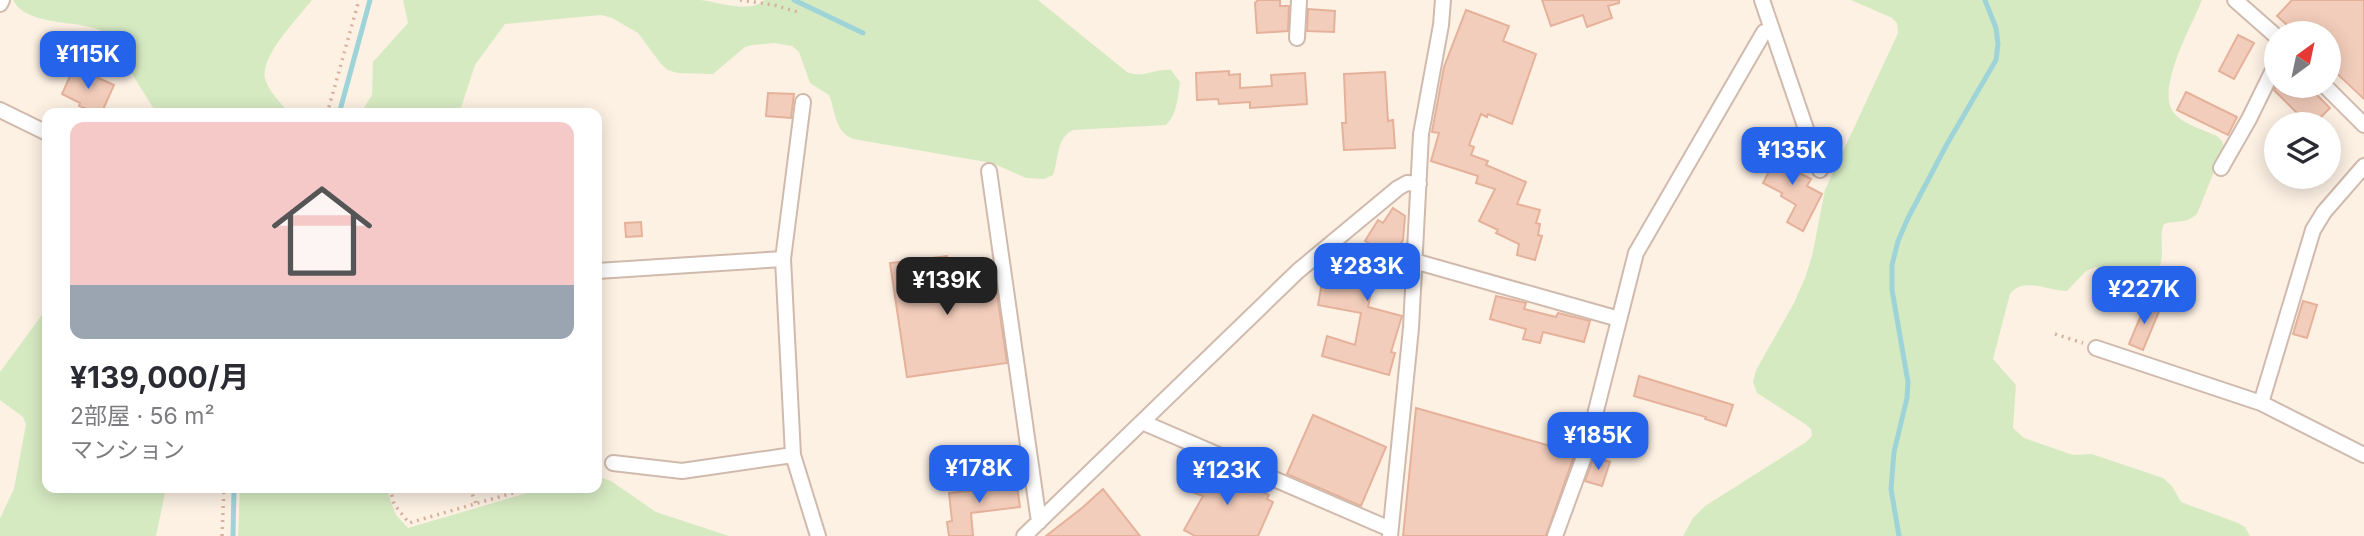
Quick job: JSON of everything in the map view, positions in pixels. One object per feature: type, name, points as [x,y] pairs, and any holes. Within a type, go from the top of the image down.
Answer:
[{"type":"street","points":[[1297,38],[1299,0]]},
{"type":"street","points":[[1142,422],[1390,533],[1411,328],[1424,113],[1444,0]]},
{"type":"street","points":[[1762,0],[1820,170]]},
{"type":"street","points":[[2235,0],[2264,26]]},
{"type":"street","points":[[1555,536],[1585,454],[1636,253],[1765,32],[1772,30]]},
{"type":"street","points":[[2221,168],[2264,88]]},
{"type":"street","points":[[2337,98],[2364,125]]},
{"type":"street","points":[[803,103],[783,258],[793,455],[818,536]]},
{"type":"street","points":[[0,110],[42,131]]},
{"type":"street","points":[[2261,403],[2313,230],[2324,212],[2364,166]]},
{"type":"street","points":[[989,171],[1039,522]]},
{"type":"street","points":[[1024,536],[1326,247],[1398,188],[1407,183],[1419,184]]},
{"type":"street","points":[[602,271],[783,258]]},
{"type":"street","points":[[1414,261],[1619,319]]},
{"type":"street","points":[[2096,348],[2261,403],[2364,455]]},
{"type":"street","points":[[613,463],[682,471],[793,455]]},
{"type":"path","points":[[329,108],[359,0]]},
{"type":"path","points":[[740,0],[798,12]]},
{"type":"path","points":[[2055,334],[2096,348]]},
{"type":"path","points":[[222,536],[223,493]]},
{"type":"path","points":[[391,493],[394,504],[409,523],[513,493]]},
{"type":"path","points":[[472,493],[476,504]]},
{"type":"green space","points":[[13,0],[312,0],[274,48],[265,69],[269,88],[285,108],[153,108],[107,34],[86,26],[44,19],[20,9]]},
{"type":"green space","points":[[403,0],[701,0],[743,7],[764,0],[1038,0],[1127,72],[1138,74],[1171,70],[1180,82],[1175,111],[1166,125],[1073,130],[1061,144],[1053,175],[1044,179],[1026,178],[992,163],[847,136],[839,126],[829,95],[810,83],[799,52],[792,46],[774,43],[753,45],[745,47],[713,74],[677,73],[661,64],[638,33],[612,18],[601,15],[505,24],[475,65],[461,108],[364,108],[372,95],[373,62],[408,23]]},
{"type":"green space","points":[[1851,0],[2202,0],[2177,57],[2169,89],[2169,103],[2174,113],[2188,124],[2217,136],[2224,147],[2197,214],[2185,221],[2164,224],[2159,268],[2145,281],[2095,267],[2086,271],[2067,291],[2029,285],[2015,289],[2010,294],[1993,359],[2016,385],[2013,428],[2024,438],[2073,455],[2092,454],[2163,478],[2172,486],[2181,502],[2238,523],[2245,527],[2250,536],[1683,536],[1693,518],[1705,506],[1812,436],[1811,429],[1805,424],[1757,393],[1753,382],[1756,370],[1805,278],[1825,190],[1898,33],[1897,23],[1892,18]]},
{"type":"green space","points":[[42,315],[42,493],[165,493],[156,536],[0,536],[0,518],[14,489],[26,424],[23,417],[0,400],[0,372]]},
{"type":"green space","points":[[602,478],[611,481],[656,512],[729,536],[238,536],[240,493],[388,493],[396,515],[408,528],[527,493],[602,493]]},
{"type":"building","points":[[1258,0],[1280,0],[1280,6],[1289,6],[1288,31],[1257,33],[1255,3]]},
{"type":"building","points":[[1542,0],[1619,0],[1619,3],[1608,6],[1612,18],[1587,27],[1583,15],[1551,26]]},
{"type":"building","points":[[2292,0],[2364,0],[2364,99],[2342,78],[2342,21],[2283,21],[2277,16]]},
{"type":"building","points":[[1308,9],[1335,11],[1334,32],[1307,31]]},
{"type":"building","points":[[1466,10],[1509,26],[1503,41],[1536,54],[1512,124],[1488,114],[1487,117],[1481,114],[1469,145],[1474,147],[1471,155],[1488,161],[1486,165],[1526,182],[1517,204],[1540,210],[1536,223],[1540,224],[1538,235],[1542,236],[1535,260],[1517,255],[1519,244],[1479,221],[1495,189],[1476,183],[1478,176],[1431,161],[1439,133],[1432,132],[1444,67]]},
{"type":"building","points":[[2238,35],[2254,43],[2234,79],[2219,71]]},
{"type":"building","points":[[74,67],[114,85],[104,108],[84,108],[62,94]]},
{"type":"building","points":[[1229,71],[1229,75],[1240,74],[1240,88],[1272,86],[1271,75],[1305,73],[1307,104],[1250,108],[1250,102],[1219,104],[1218,99],[1197,100],[1196,73]]},
{"type":"building","points":[[1385,72],[1388,121],[1393,120],[1395,148],[1344,150],[1344,74]]},
{"type":"building","points":[[2186,92],[2237,117],[2228,135],[2177,110]]},
{"type":"building","points":[[768,93],[794,94],[791,118],[766,116]]},
{"type":"building","points":[[2282,98],[2320,98],[2330,108],[2326,112],[2296,112]]},
{"type":"building","points":[[1775,145],[1798,157],[1792,169],[1811,179],[1807,186],[1822,194],[1803,231],[1787,222],[1796,205],[1781,196],[1782,193],[1763,183],[1773,164],[1767,161]]},
{"type":"building","points":[[1393,208],[1405,216],[1403,240],[1397,250],[1394,248],[1374,278],[1368,307],[1402,316],[1391,352],[1395,353],[1389,375],[1322,356],[1327,336],[1355,345],[1361,313],[1318,305],[1323,277],[1346,282],[1370,244],[1365,241],[1378,220],[1383,223]]},
{"type":"building","points":[[641,222],[642,236],[626,237],[625,223]]},
{"type":"building","points":[[947,256],[950,272],[993,266],[1007,363],[907,377],[890,263]]},
{"type":"building","points":[[1496,296],[1526,303],[1524,309],[1556,317],[1558,313],[1590,321],[1584,342],[1543,332],[1540,343],[1523,339],[1526,329],[1490,319]]},
{"type":"building","points":[[2303,301],[2317,305],[2307,338],[2293,334]]},
{"type":"building","points":[[2146,303],[2160,309],[2143,350],[2129,344]]},
{"type":"building","points":[[1639,376],[1733,405],[1726,426],[1705,419],[1706,417],[1634,396]]},
{"type":"building","points":[[1416,408],[1575,453],[1546,536],[1403,536]]},
{"type":"building","points":[[1313,415],[1386,447],[1361,506],[1287,474]]},
{"type":"building","points":[[1594,457],[1610,462],[1602,486],[1585,481]]},
{"type":"building","points":[[1204,465],[1269,495],[1267,499],[1273,502],[1258,536],[1195,536],[1184,530],[1203,496],[1192,492]]},
{"type":"building","points":[[992,477],[994,489],[1017,486],[1020,507],[971,513],[973,536],[949,536],[947,522],[952,521],[949,493],[980,490],[979,479]]},
{"type":"building","points":[[1103,489],[1140,536],[1046,536],[1082,508]]},
{"type":"waterway","points":[[341,108],[370,0]]},
{"type":"waterway","points":[[794,0],[863,33]]},
{"type":"waterway","points":[[1899,536],[1891,489],[1894,452],[1907,398],[1908,382],[1892,290],[1892,265],[1908,218],[1996,60],[1996,28],[1985,0]]},
{"type":"waterway","points":[[233,536],[234,493]]}]
